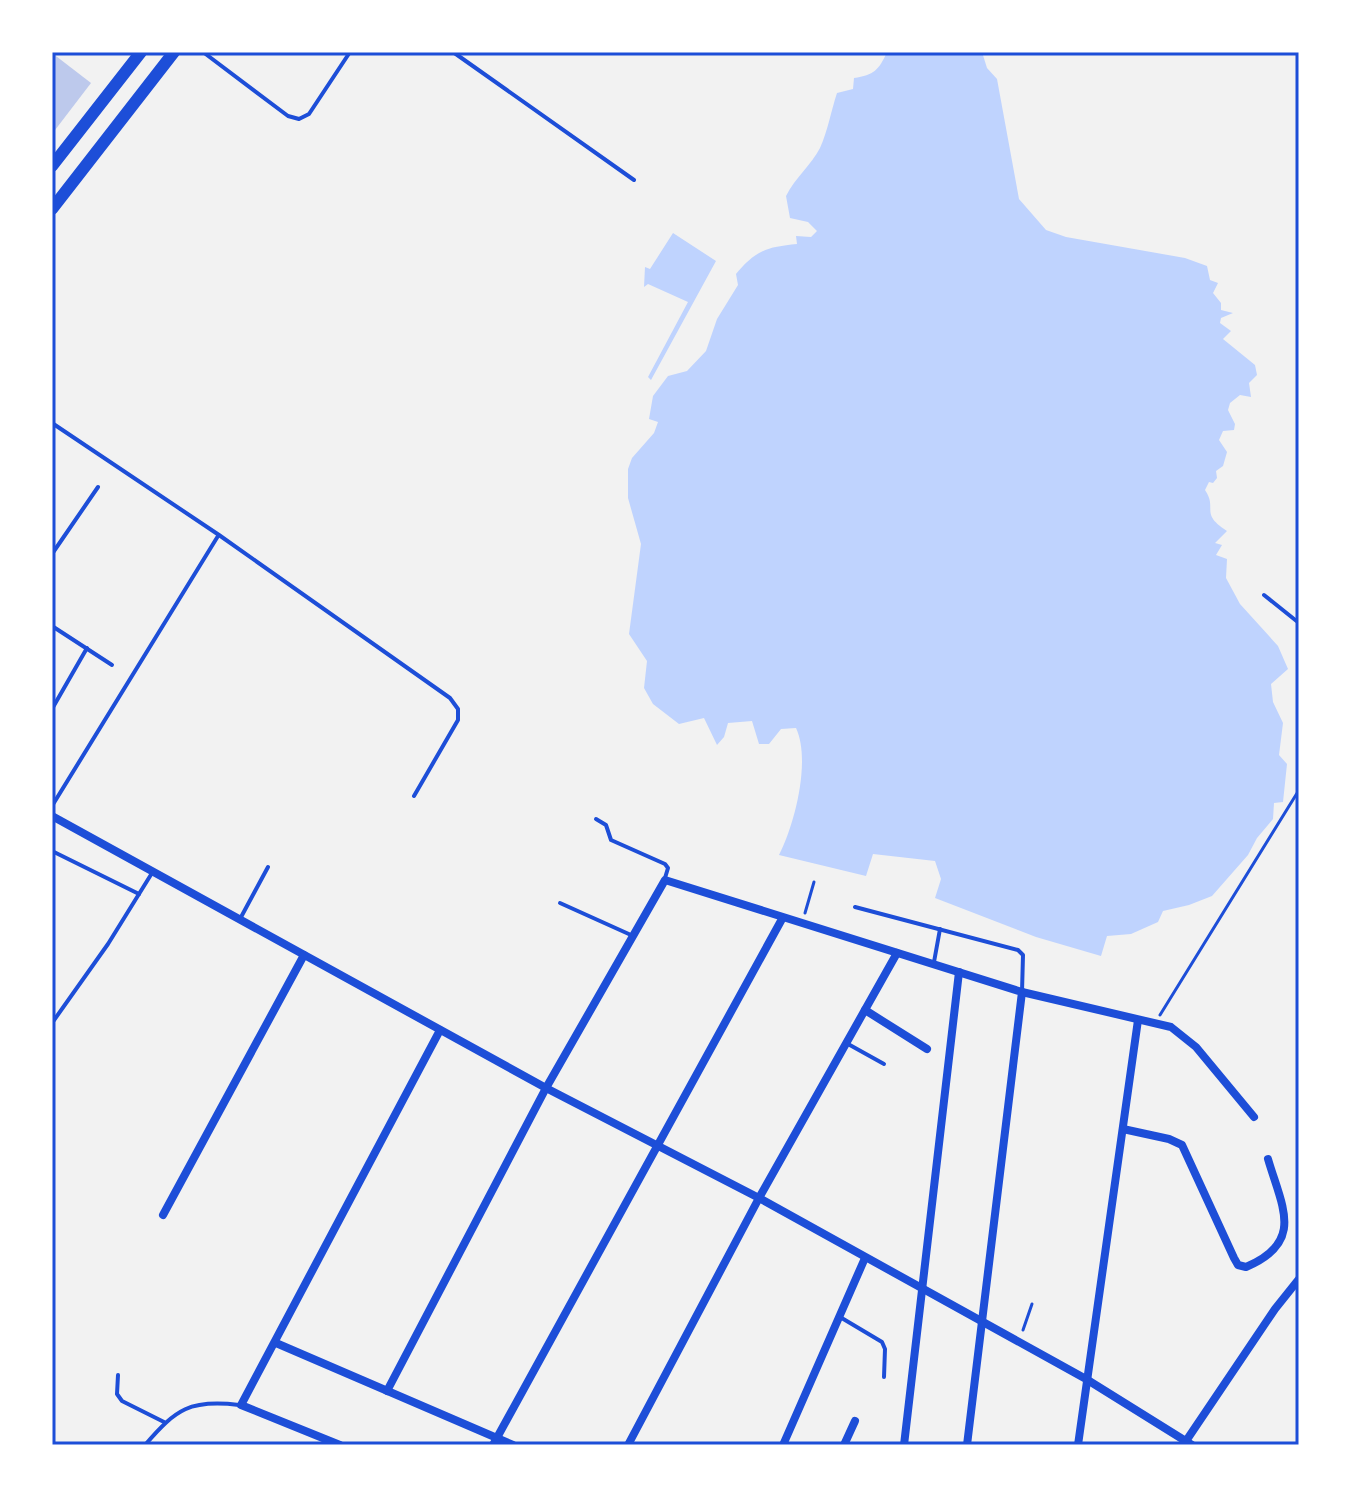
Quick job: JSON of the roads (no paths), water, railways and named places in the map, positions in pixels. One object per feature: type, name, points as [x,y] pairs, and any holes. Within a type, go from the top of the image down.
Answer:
[{"type":"main road","points":[[52,166],[141,52]]},
{"type":"main road","points":[[52,209],[174,52]]},
{"type":"street","points":[[52,816],[546,1088],[759,1198],[1086,1379],[1187,1444],[1275,1309],[1299,1279]]},
{"type":"street","points":[[387,1391],[546,1088],[665,880],[1022,992],[1171,1027],[1196,1047],[1254,1117]]},
{"type":"street","points":[[495,1441],[782,919]]},
{"type":"street","points":[[628,1445],[759,1198],[897,953]]},
{"type":"street","points":[[163,1215],[304,955]]},
{"type":"street","points":[[904,1445],[959,972]]},
{"type":"street","points":[[967,1445],[1022,992]]},
{"type":"street","points":[[865,1010],[927,1049]]},
{"type":"street","points":[[1078,1445],[1138,1020]]},
{"type":"street","points":[[335,1444],[241,1405],[440,1030]]},
{"type":"street","points":[[1123,1129],[1182,1145],[1234,1258],[1238,1265],[1246,1267],[1268,1258],[1284,1232],[1285,1216],[1268,1159]]},
{"type":"street","points":[[783,1445],[865,1258]]},
{"type":"street","points":[[276,1343],[495,1441],[513,1445]]},
{"type":"street","points":[[844,1445],[855,1421]]},
{"type":"lane","points":[[203,52],[288,116],[299,119],[309,114],[350,52]]},
{"type":"lane","points":[[453,52],[634,180]]},
{"type":"lane","points":[[52,423],[219,535],[450,698],[458,709],[458,720],[414,796]]},
{"type":"lane","points":[[52,554],[98,487]]},
{"type":"lane","points":[[52,806],[219,535]]},
{"type":"lane","points":[[1264,595],[1299,623]]},
{"type":"lane","points":[[52,626],[112,665]]},
{"type":"lane","points":[[52,709],[87,648]]},
{"type":"lane","points":[[596,819],[606,825],[611,840],[665,864],[668,868],[665,880]]},
{"type":"lane","points":[[52,851],[139,894]]},
{"type":"lane","points":[[240,919],[268,867]]},
{"type":"lane","points":[[52,1023],[108,944],[153,871]]},
{"type":"lane","points":[[560,903],[633,936]]},
{"type":"lane","points":[[855,907],[1018,950],[1023,955],[1022,992]]},
{"type":"lane","points":[[933,964],[940,929]]},
{"type":"lane","points":[[846,1043],[884,1064]]},
{"type":"lane","points":[[839,1317],[882,1342],[885,1349],[884,1377]]},
{"type":"lane","points":[[118,1375],[117,1394],[122,1401],[164,1422]]},
{"type":"lane","points":[[145,1445],[164,1422],[181,1409],[200,1403],[241,1405]]},
{"type":"water","points":[[887,52],[982,52],[987,68],[997,79],[1019,199],[1046,230],[1066,237],[1185,258],[1207,266],[1210,280],[1218,283],[1213,293],[1221,303],[1221,310],[1233,313],[1221,318],[1220,323],[1231,331],[1223,339],[1255,365],[1257,375],[1249,383],[1251,397],[1240,395],[1230,403],[1228,410],[1235,424],[1234,430],[1223,431],[1219,440],[1227,452],[1223,466],[1216,471],[1217,478],[1213,483],[1209,482],[1205,490],[1209,496],[1211,515],[1227,531],[1215,543],[1222,545],[1216,555],[1227,559],[1226,578],[1240,604],[1278,646],[1288,669],[1271,684],[1273,702],[1283,723],[1279,755],[1287,764],[1283,802],[1274,803],[1273,819],[1248,855],[1212,896],[1163,911],[1158,922],[1131,934],[1107,936],[1101,956],[1036,937],[935,898],[941,879],[935,861],[873,854],[866,876],[779,855],[791,827],[799,792],[802,757],[796,728],[781,729],[769,744],[759,744],[752,721],[728,723],[724,737],[717,745],[704,718],[679,724],[653,704],[644,688],[647,661],[629,634],[641,544],[628,498],[628,469],[632,458],[654,433],[658,422],[649,419],[653,396],[668,376],[687,371],[706,351],[717,319],[738,285],[736,274],[743,266],[763,251],[797,244],[796,236],[811,237],[817,231],[808,222],[790,218],[786,196],[820,148],[837,93],[853,89],[854,78],[875,71]]},
{"type":"water","points":[[673,233],[716,261],[651,380],[648,377],[688,302],[648,284],[644,287],[645,267],[650,269]]}]
